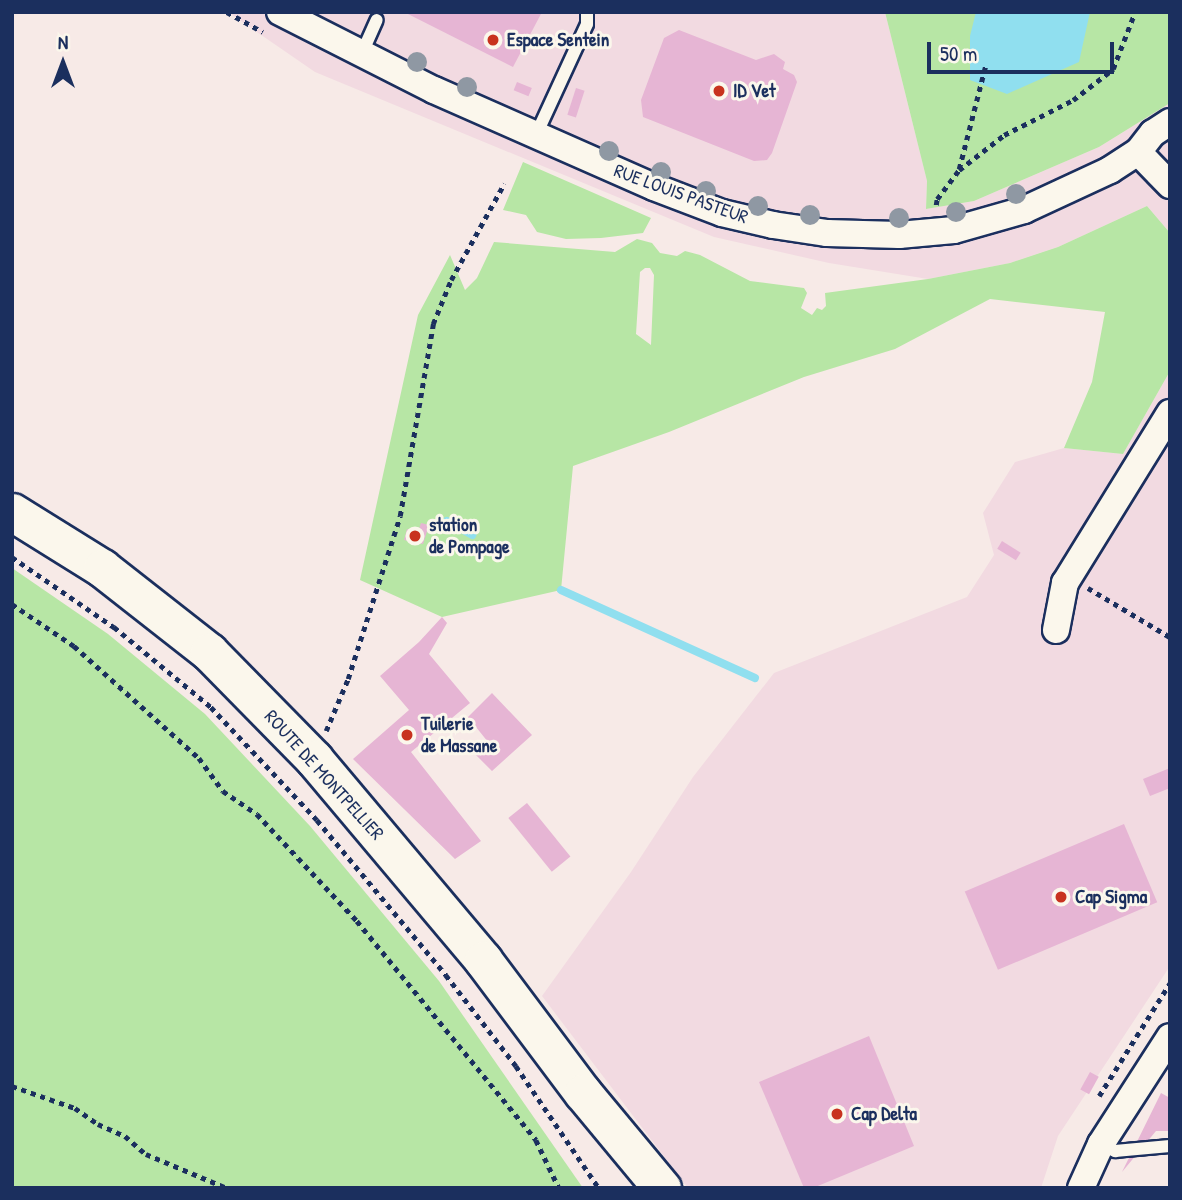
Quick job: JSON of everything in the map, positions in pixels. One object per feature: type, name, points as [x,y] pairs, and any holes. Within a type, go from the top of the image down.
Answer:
[{"type":"main road","name":"ROUTE DE MONTPELLIER","points":[[12,512],[102,568],[209,652],[314,759],[483,960],[583,1093],[662,1188]]},
{"type":"main road","name":"ROUTE DE MONTPELLIER","points":[[583,1093],[640,1188]]},
{"type":"street","name":"RUE LOUIS PASTEUR","points":[[280,12],[536,135],[654,187],[722,213],[773,225],[839,234],[899,235],[965,226],[1024,210],[1091,181],[1138,152],[1153,133],[1170,122]]},
{"type":"street","points":[[1138,152],[1170,185]]},
{"type":"street","points":[[1056,630],[1065,583],[1170,413]]},
{"type":"street","points":[[1081,1188],[1101,1144],[1170,1037]]},
{"type":"lane","points":[[536,135],[587,24],[587,12]]},
{"type":"lane","points":[[362,53],[377,20]]},
{"type":"lane","points":[[1101,1144],[1115,1151],[1170,1146]]},
{"type":"path","points":[[936,205],[937,199],[959,170],[1004,135],[1073,100],[1114,69],[1135,12]]},
{"type":"path","points":[[959,170],[986,64]]},
{"type":"path","points":[[314,759],[348,678],[400,516],[433,324],[451,280],[504,184]]},
{"type":"path","points":[[12,557],[114,627],[211,706],[308,810],[446,975],[516,1066],[599,1188]]},
{"type":"path","points":[[1069,577],[1170,636]]},
{"type":"path","points":[[12,604],[74,646],[198,758],[223,791],[257,814],[358,921],[537,1140],[559,1188]]},
{"type":"path","points":[[12,1086],[75,1108],[98,1124],[125,1136],[146,1154],[227,1188]]},
{"type":"shaded area","points":[[228,12],[885,12],[927,181],[926,209],[974,201],[1099,147],[1170,103],[1170,233],[1147,206],[1058,247],[1010,263],[928,279],[829,263],[714,237],[315,72]]},
{"type":"shaded area","points":[[1170,371],[1170,966],[1058,1136],[1041,1188],[688,1188],[542,996],[631,872],[693,777],[774,673],[967,597],[994,555],[983,513],[1015,462],[1064,448],[1123,454]]},
{"type":"green space","points":[[885,12],[1170,12],[1170,103],[1099,147],[974,201],[926,209],[927,181]]},
{"type":"green space","points":[[523,162],[651,218],[643,233],[566,239],[537,232],[526,215],[503,210]]},
{"type":"green space","points":[[1147,206],[1170,233],[1170,371],[1123,454],[1064,448],[1092,382],[1105,312],[990,299],[895,349],[804,377],[669,432],[573,466],[561,590],[442,617],[360,580],[418,315],[450,255],[465,290],[477,278],[494,242],[615,252],[637,239],[652,243],[660,253],[677,256],[685,251],[700,255],[750,281],[804,288],[807,293],[801,308],[812,315],[817,308],[822,310],[826,306],[825,293],[928,279],[1010,263],[1058,247]],"holes":[[[650,268],[654,275],[651,345],[636,334],[640,272]]]},
{"type":"green space","points":[[12,568],[108,634],[205,714],[310,826],[439,981],[583,1188],[12,1188]]},
{"type":"water","points":[[976,12],[1090,12],[1079,62],[1007,94],[970,80],[970,36]]},
{"type":"building","name":"Espace Sentein","points":[[404,12],[542,12],[513,67]]},
{"type":"building","name":"ID Vet","points":[[679,30],[756,60],[774,54],[785,62],[783,69],[794,75],[797,82],[772,153],[767,160],[754,161],[643,117],[641,100],[664,38]]},
{"type":"building","points":[[517,82],[532,88],[528,96],[514,90]]},
{"type":"building","points":[[576,88],[585,91],[576,117],[567,115]]},
{"type":"building","name":"station de Pompage","points":[[421,523],[429,525],[423,544],[404,540],[407,529],[418,532]]},
{"type":"building","points":[[1002,541],[1021,553],[1016,560],[997,549]]},
{"type":"building","name":"Tuilerie de Massane","points":[[442,617],[447,623],[429,654],[470,703],[411,752],[481,841],[455,859],[353,759],[409,710],[380,676],[419,642]]},
{"type":"building","points":[[492,693],[532,735],[492,771],[475,754],[488,742],[468,717]]},
{"type":"building","points":[[1170,768],[1170,788],[1150,796],[1143,779]]},
{"type":"building","points":[[527,803],[570,857],[552,872],[508,818]]},
{"type":"building","name":"Cap Sigma","points":[[1124,824],[1157,902],[998,970],[965,892]]},
{"type":"building","name":"Cap Delta","points":[[869,1036],[914,1146],[813,1188],[804,1188],[759,1082]]},
{"type":"building","points":[[1090,1072],[1099,1077],[1089,1094],[1080,1089]]},
{"type":"building","points":[[1161,1093],[1170,1098],[1170,1131],[1156,1131],[1122,1172]]},
{"type":"waterway","points":[[447,521],[472,535]]},
{"type":"waterway","points":[[561,590],[755,678]]},
{"type":"place","name":"Espace Sentein","points":[[493,40]]},
{"type":"place","name":"ID Vet","points":[[719,91]]},
{"type":"place","name":"station de Pompage","points":[[415,536]]},
{"type":"place","name":"Tuilerie de Massane","points":[[407,735]]},
{"type":"place","name":"Cap Sigma","points":[[1061,897]]},
{"type":"place","name":"Cap Delta","points":[[837,1114]]}]
